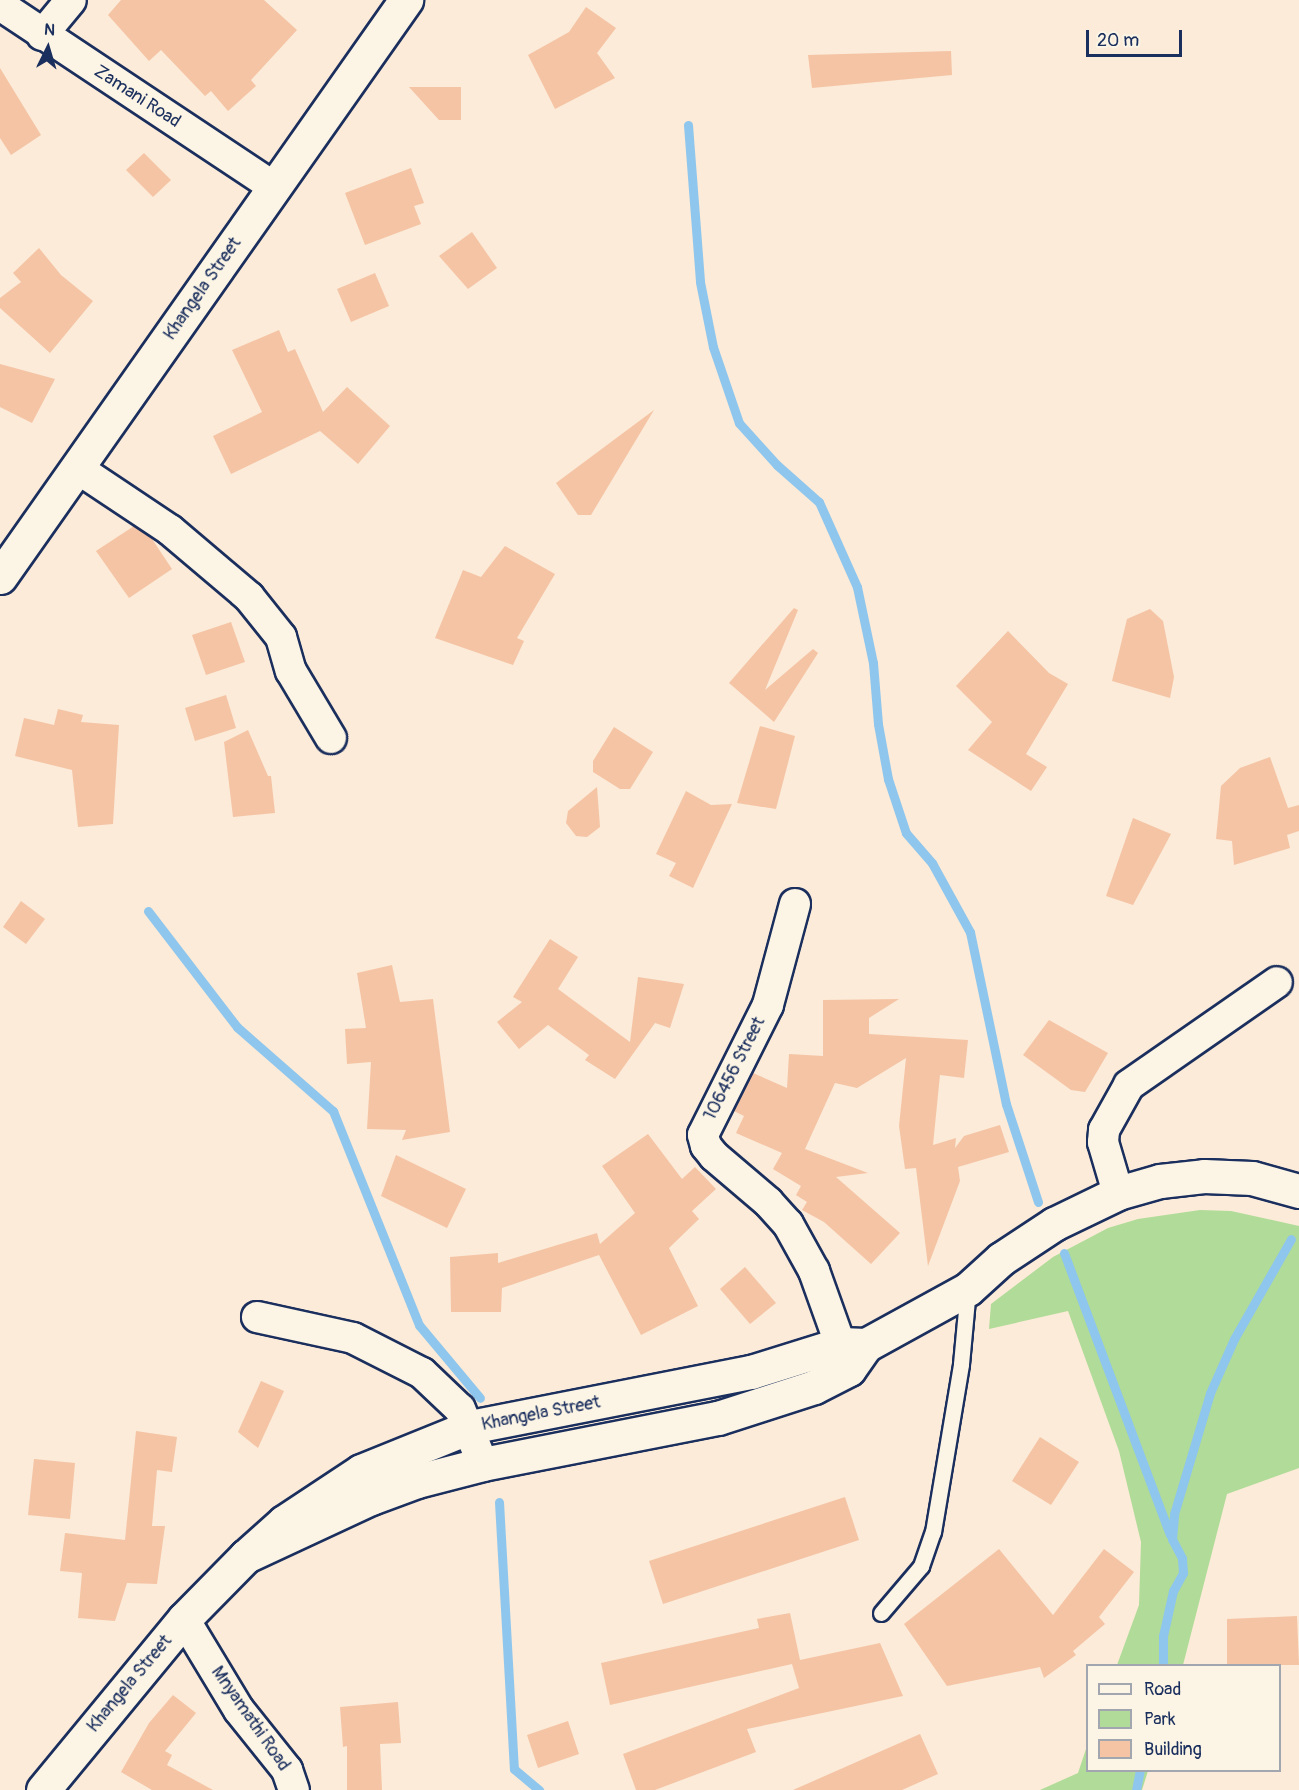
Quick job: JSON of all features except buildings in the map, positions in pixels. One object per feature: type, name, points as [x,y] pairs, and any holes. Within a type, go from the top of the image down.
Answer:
[{"type":"street","points":[[42,35],[71,0]]},
{"type":"street","name":"Khangela Street","points":[[0,577],[406,0]]},
{"type":"street","name":"Zamani Road","points":[[0,5],[275,188]]},
{"type":"street","points":[[78,468],[170,530],[249,597],[281,638],[291,671],[332,738]]},
{"type":"street","name":"106456 Street","points":[[795,904],[768,1005],[704,1135],[706,1146],[714,1156],[768,1202],[788,1224],[814,1271],[852,1353]]},
{"type":"street","points":[[1118,1193],[1103,1142],[1104,1131],[1129,1085],[1277,982]]},
{"type":"street","name":"Khangela Street","points":[[246,1556],[370,1498],[483,1464],[718,1418],[814,1387],[852,1353],[968,1289],[1001,1259],[1054,1224],[1118,1193],[1160,1181],[1204,1176],[1252,1178],[1299,1191]]},
{"type":"street","points":[[257,1317],[353,1338],[388,1354],[448,1394],[470,1427],[483,1464]]},
{"type":"street","name":"Khangela Street","points":[[43,1790],[184,1619],[246,1556],[284,1522],[361,1471],[470,1427],[852,1353]]},
{"type":"street","name":"Mnyamathi Road","points":[[184,1619],[238,1710],[287,1770],[294,1790]]},
{"type":"lane","points":[[881,1612],[921,1566],[933,1532],[961,1364],[968,1289]]},
{"type":"green space","points":[[1200,1210],[1231,1211],[1299,1226],[1299,1468],[1227,1494],[1183,1664],[1117,1664],[1139,1605],[1141,1542],[1119,1451],[1068,1311],[989,1329],[991,1304],[1053,1257],[1108,1228],[1138,1219]]},
{"type":"green space","points":[[1086,1749],[1086,1772],[1148,1772],[1142,1790],[1040,1790],[1078,1773]]},
{"type":"waterway","points":[[688,125],[700,282],[713,347],[739,423],[777,465],[819,502],[857,587],[873,663],[878,724],[888,779],[906,833],[932,863],[970,932],[1006,1104],[1038,1202]]},
{"type":"waterway","points":[[148,911],[237,1027],[333,1111],[419,1325],[480,1398]]},
{"type":"waterway","points":[[1163,1664],[1163,1636],[1173,1591],[1183,1573],[1182,1558],[1172,1539],[1174,1514],[1210,1393],[1234,1339],[1291,1239]]},
{"type":"waterway","points":[[1064,1253],[1170,1535]]},
{"type":"waterway","points":[[499,1502],[514,1769],[539,1790]]},
{"type":"waterway","points":[[1136,1790],[1140,1772]]}]
